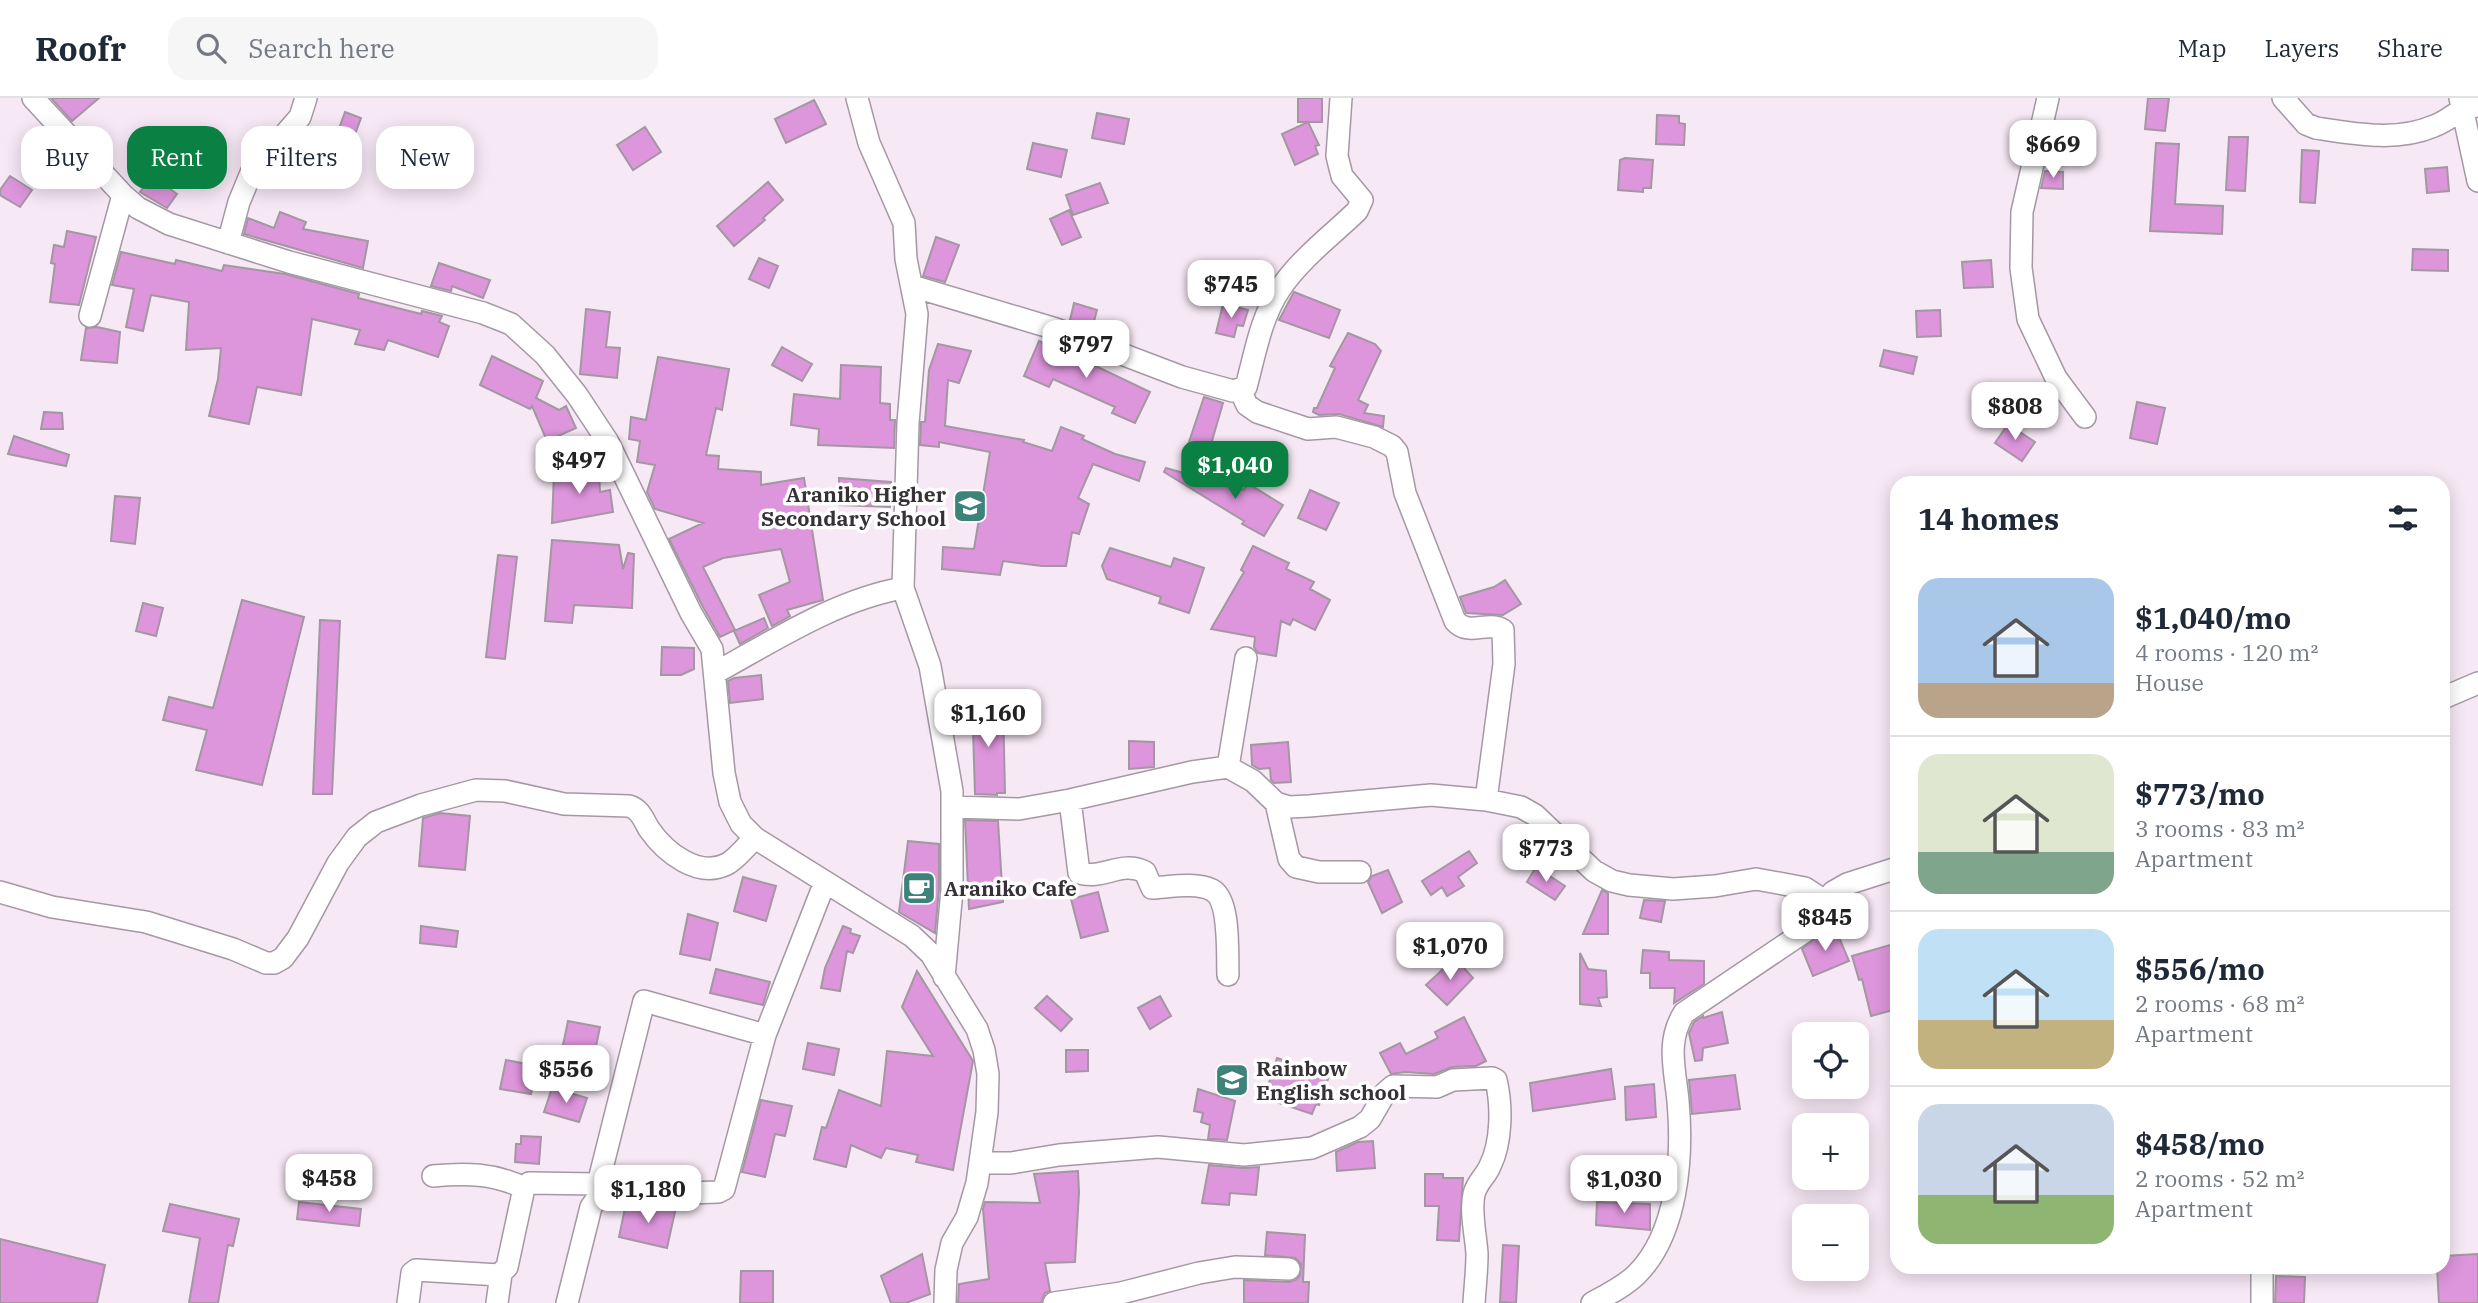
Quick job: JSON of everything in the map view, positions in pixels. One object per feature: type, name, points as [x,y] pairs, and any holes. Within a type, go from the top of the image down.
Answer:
[{"type":"street","points":[[33,98],[138,208],[169,224],[289,262],[483,313],[511,324],[545,355],[577,395],[608,442],[691,613],[712,649],[724,773],[730,802],[741,824],[755,838],[912,936],[931,954],[977,1029],[988,1074],[987,1112],[981,1163],[972,1204],[952,1243],[946,1270],[945,1303]]},
{"type":"street","points":[[228,243],[239,201],[251,173],[300,117],[306,98]]},
{"type":"street","points":[[857,98],[869,143],[904,223],[906,259],[917,314],[908,423],[903,588],[930,666],[954,807],[952,890],[944,977]]},
{"type":"street","points":[[912,286],[1056,329],[1182,377],[1233,391],[1240,390],[1246,387],[1266,316],[1280,289],[1301,264],[1357,211],[1362,200],[1342,176],[1336,156],[1341,98]]},
{"type":"street","points":[[2048,98],[2022,212],[2021,268],[2028,319],[2056,378],[2085,417]]},
{"type":"street","points":[[2283,98],[2306,124],[2316,128],[2391,136],[2415,133],[2437,125],[2467,104],[2478,181]]},
{"type":"street","points":[[90,316],[123,195]]},
{"type":"street","points":[[1240,390],[1247,405],[1257,412],[1308,429],[1336,427],[1374,437],[1392,446],[1397,452],[1405,493],[1455,621],[1460,627],[1468,629],[1497,626],[1503,630],[1504,664],[1486,800]]},
{"type":"street","points":[[715,673],[819,617],[877,593],[903,588]]},
{"type":"street","points":[[1228,767],[1246,658]]},
{"type":"street","points":[[2450,695],[2478,683]]},
{"type":"street","points":[[954,807],[1019,809],[1192,772],[1228,767],[1253,781],[1276,803],[1289,807],[1431,795],[1486,800],[1521,807],[1535,815],[1594,872],[1612,881],[1629,885],[1673,889],[1716,886],[1756,879],[1805,887],[1825,901]]},
{"type":"street","points":[[0,892],[52,907],[146,922],[233,949],[266,963],[283,958],[298,938],[325,883],[357,837],[376,822],[421,804],[476,790],[505,791],[564,804],[629,806],[638,809],[664,848],[684,862],[709,867],[727,864],[755,838]]},
{"type":"street","points":[[1070,800],[1079,873],[1097,874],[1134,866],[1145,872],[1152,888],[1187,886],[1212,890],[1219,897],[1225,911],[1228,975]]},
{"type":"street","points":[[1276,803],[1289,859],[1296,867],[1303,870],[1360,872]]},
{"type":"street","points":[[1592,1303],[1637,1274],[1660,1242],[1666,1228],[1680,1149],[1672,1051],[1675,1028],[1684,1013],[1804,932],[1833,892],[1847,884],[1890,870]]},
{"type":"street","points":[[497,1303],[501,1274],[507,1267],[523,1188],[529,1183],[600,1189],[605,1196],[721,1191],[765,1035],[825,881]]},
{"type":"street","points":[[567,1303],[591,1207],[600,1189],[644,1001],[765,1035]]},
{"type":"street","points":[[981,1163],[1011,1163],[1069,1154],[1158,1147],[1244,1155],[1312,1148],[1360,1127],[1370,1119],[1385,1093],[1393,1086],[1437,1087],[1453,1080],[1492,1078],[1496,1080],[1497,1086],[1499,1126],[1495,1155],[1473,1196],[1477,1258],[1474,1303]]},
{"type":"street","points":[[433,1176],[490,1176],[523,1188]]},
{"type":"street","points":[[1054,1303],[1121,1293],[1234,1267],[1289,1269]]},
{"type":"street","points":[[408,1303],[414,1271],[501,1274]]},
{"type":"street","points":[[2262,1274],[2262,1303]]},
{"type":"building","points":[[51,98],[99,98],[72,121]]},
{"type":"building","points":[[1298,98],[1322,98],[1322,122],[1298,122]]},
{"type":"building","points":[[2148,98],[2169,98],[2165,131],[2145,129]]},
{"type":"building","points":[[814,100],[826,124],[786,143],[775,119]]},
{"type":"building","points":[[345,112],[361,118],[358,126],[340,126]]},
{"type":"building","points":[[1097,113],[1129,119],[1124,144],[1092,138]]},
{"type":"building","points":[[1657,115],[1679,116],[1679,123],[1685,124],[1684,145],[1656,144]]},
{"type":"building","points":[[1308,122],[1319,145],[1315,146],[1318,154],[1295,165],[1282,134]]},
{"type":"building","points":[[645,127],[661,152],[633,170],[617,145]]},
{"type":"building","points":[[2229,137],[2248,137],[2245,191],[2226,190]]},
{"type":"building","points":[[1033,143],[1067,150],[1061,177],[1027,169]]},
{"type":"building","points":[[2156,143],[2179,144],[2175,204],[2223,206],[2222,234],[2150,231]]},
{"type":"building","points":[[2302,150],[2319,151],[2315,203],[2300,202]]},
{"type":"building","points":[[1620,160],[1653,160],[1651,188],[1643,188],[1643,192],[1618,190]]},
{"type":"building","points":[[2447,167],[2449,191],[2427,193],[2425,169]]},
{"type":"building","points":[[2045,171],[2063,172],[2063,189],[2041,188]]},
{"type":"building","points":[[10,176],[21,183],[21,189],[32,190],[20,207],[0,195],[0,190]]},
{"type":"building","points":[[768,182],[783,200],[763,218],[765,220],[734,246],[717,226]]},
{"type":"building","points":[[1100,183],[1108,203],[1073,215],[1066,195]]},
{"type":"building","points":[[142,189],[170,189],[177,194],[167,208],[140,192]]},
{"type":"building","points":[[1069,210],[1081,237],[1062,245],[1050,219]]},
{"type":"building","points":[[280,212],[306,222],[303,229],[368,241],[363,268],[244,234],[248,218],[274,228]]},
{"type":"building","points":[[67,231],[96,237],[79,305],[50,302],[55,264],[51,263],[54,245],[64,247]]},
{"type":"building","points":[[936,237],[959,245],[945,282],[923,276]]},
{"type":"building","points":[[2413,249],[2448,250],[2448,271],[2412,270]]},
{"type":"building","points":[[121,252],[175,264],[176,260],[222,271],[224,265],[285,274],[359,294],[358,298],[421,314],[422,311],[442,316],[439,322],[449,326],[438,357],[388,340],[384,350],[355,344],[360,330],[312,319],[301,395],[257,387],[249,424],[209,416],[218,379],[221,348],[186,350],[189,302],[151,295],[143,331],[126,327],[134,289],[112,285]]},
{"type":"building","points":[[759,258],[778,266],[769,288],[749,279]]},
{"type":"building","points":[[1991,260],[1993,287],[1964,288],[1962,262]]},
{"type":"building","points":[[439,263],[490,280],[483,298],[452,286],[451,291],[431,286]]},
{"type":"building","points":[[1294,292],[1340,310],[1329,338],[1279,320]]},
{"type":"building","points":[[1074,303],[1097,310],[1092,329],[1070,320]]},
{"type":"building","points":[[1223,304],[1248,310],[1243,326],[1237,325],[1234,337],[1216,333]]},
{"type":"building","points":[[586,309],[610,312],[606,347],[620,348],[617,378],[580,374]]},
{"type":"building","points":[[1940,310],[1941,336],[1917,337],[1916,311]]},
{"type":"building","points":[[97,327],[120,332],[117,363],[81,360],[86,328]]},
{"type":"building","points":[[1348,333],[1375,344],[1381,351],[1358,400],[1368,405],[1364,413],[1384,416],[1383,427],[1339,414],[1319,415],[1313,412],[1335,368],[1330,366]]},
{"type":"building","points":[[1039,341],[1064,352],[1065,347],[1085,354],[1083,360],[1150,392],[1135,423],[1112,413],[1115,407],[1053,379],[1049,387],[1024,376]]},
{"type":"building","points":[[938,344],[971,351],[959,383],[948,380],[945,426],[1024,440],[1023,442],[1052,451],[1061,427],[1084,436],[1082,439],[1115,454],[1145,462],[1139,481],[1093,464],[1078,498],[1089,504],[1079,534],[1072,532],[1066,566],[1003,561],[1000,575],[942,569],[943,547],[974,549],[990,452],[939,442],[939,447],[920,445],[921,422],[925,422],[929,370]]},
{"type":"building","points":[[782,347],[812,364],[802,381],[772,365]]},
{"type":"building","points":[[1884,350],[1917,357],[1913,374],[1880,366]]},
{"type":"building","points":[[492,356],[543,381],[536,398],[559,410],[566,406],[576,428],[547,441],[532,406],[530,409],[480,385]]},
{"type":"building","points":[[658,357],[729,369],[722,410],[716,408],[706,455],[719,456],[718,469],[761,472],[761,485],[804,478],[823,600],[787,610],[790,616],[772,626],[759,595],[790,582],[781,549],[723,558],[703,567],[735,630],[720,637],[669,539],[703,523],[655,509],[647,492],[655,465],[637,462],[640,441],[629,439],[631,417],[646,420]]},
{"type":"building","points":[[841,365],[881,367],[880,403],[890,404],[890,420],[895,420],[894,448],[818,445],[819,429],[791,425],[794,394],[840,399]]},
{"type":"building","points":[[1204,397],[1223,403],[1207,458],[1187,448]]},
{"type":"building","points":[[2137,402],[2165,408],[2157,444],[2130,438]]},
{"type":"building","points":[[44,412],[62,413],[63,429],[41,429]]},
{"type":"building","points":[[2008,424],[2035,442],[2022,461],[1995,443]]},
{"type":"building","points":[[14,436],[69,455],[66,466],[8,454]]},
{"type":"building","points":[[1166,468],[1244,490],[1247,483],[1283,505],[1264,536],[1164,472]]},
{"type":"building","points":[[599,471],[600,492],[610,490],[613,512],[552,523],[554,473]]},
{"type":"building","points":[[839,478],[891,482],[890,507],[839,505]]},
{"type":"building","points":[[1310,490],[1339,503],[1326,530],[1298,518]]},
{"type":"building","points":[[115,496],[140,498],[135,544],[111,541]]},
{"type":"building","points":[[552,540],[619,545],[623,569],[628,553],[634,554],[632,608],[574,605],[572,623],[545,621]]},
{"type":"building","points":[[1253,546],[1289,563],[1286,569],[1314,582],[1310,589],[1330,600],[1315,630],[1293,619],[1290,625],[1281,621],[1276,656],[1258,653],[1254,647],[1255,637],[1211,629],[1244,572],[1241,570]]},
{"type":"building","points":[[1110,548],[1171,567],[1174,558],[1204,568],[1189,613],[1159,603],[1161,597],[1107,579],[1102,566]]},
{"type":"building","points":[[498,555],[517,557],[505,659],[486,657]]},
{"type":"building","points":[[1505,580],[1521,604],[1503,615],[1466,613],[1460,597],[1494,587]]},
{"type":"building","points":[[242,600],[304,617],[262,785],[196,770],[207,730],[163,720],[169,697],[213,708]]},
{"type":"building","points":[[143,603],[163,608],[156,636],[136,631]]},
{"type":"building","points":[[764,618],[768,628],[740,644],[734,631]]},
{"type":"building","points":[[320,620],[340,621],[332,794],[313,794]]},
{"type":"building","points":[[662,647],[694,648],[694,669],[681,675],[661,675]]},
{"type":"building","points":[[761,675],[763,699],[730,703],[728,681]]},
{"type":"building","points":[[1003,705],[1005,793],[975,794],[973,730],[969,730],[968,707]]},
{"type":"building","points":[[1129,741],[1154,742],[1154,767],[1129,769]]},
{"type":"building","points":[[1288,742],[1291,782],[1274,783],[1271,780],[1270,768],[1259,769],[1252,765],[1251,745]]},
{"type":"building","points":[[440,813],[470,816],[465,870],[419,866],[423,818]]},
{"type":"building","points":[[965,820],[998,821],[1003,902],[969,909]]},
{"type":"building","points":[[908,841],[939,844],[935,933],[899,912]]},
{"type":"building","points":[[1469,851],[1477,863],[1458,877],[1464,886],[1447,896],[1442,887],[1431,895],[1422,881]]},
{"type":"building","points":[[1536,867],[1565,886],[1555,900],[1527,882]]},
{"type":"building","points":[[1388,870],[1402,902],[1382,913],[1368,882],[1372,876]]},
{"type":"building","points":[[743,877],[776,886],[766,921],[734,911]]},
{"type":"building","points":[[1602,890],[1608,893],[1608,934],[1583,934]]},
{"type":"building","points":[[1098,892],[1108,931],[1081,938],[1071,899]]},
{"type":"building","points":[[1644,900],[1665,901],[1661,922],[1640,918]]},
{"type":"building","points":[[688,914],[718,923],[710,960],[680,954]]},
{"type":"building","points":[[421,926],[458,931],[456,947],[420,943]]},
{"type":"building","points":[[843,926],[851,929],[850,933],[860,936],[853,953],[847,951],[840,991],[821,988],[825,968]]},
{"type":"building","points":[[1835,928],[1849,961],[1813,976],[1802,949],[1816,937]]},
{"type":"building","points":[[1890,945],[1890,1011],[1871,1016],[1862,979],[1859,980],[1852,956]]},
{"type":"building","points":[[1643,950],[1669,952],[1669,960],[1704,961],[1704,984],[1674,1003],[1675,988],[1650,988],[1650,973],[1641,973]]},
{"type":"building","points":[[1580,953],[1588,969],[1606,971],[1607,997],[1598,998],[1601,1006],[1580,1004]]},
{"type":"building","points":[[1455,958],[1473,978],[1447,1005],[1426,985]]},
{"type":"building","points":[[716,969],[770,982],[763,1005],[710,993]]},
{"type":"building","points":[[917,971],[973,1061],[953,1170],[916,1162],[918,1155],[886,1148],[881,1158],[851,1145],[846,1167],[814,1159],[822,1127],[826,1128],[839,1090],[881,1106],[887,1051],[933,1056],[902,1007]]},
{"type":"building","points":[[1047,996],[1072,1019],[1061,1031],[1035,1008]]},
{"type":"building","points":[[1160,996],[1171,1016],[1150,1029],[1138,1008]]},
{"type":"building","points":[[1722,1012],[1728,1043],[1703,1048],[1702,1060],[1695,1061],[1689,1033],[1694,1022],[1703,1016]]},
{"type":"building","points":[[1464,1017],[1486,1061],[1476,1066],[1452,1067],[1434,1074],[1391,1074],[1380,1053],[1400,1043],[1406,1054],[1438,1038],[1435,1032]]},
{"type":"building","points":[[568,1021],[600,1027],[594,1056],[562,1050]]},
{"type":"building","points":[[808,1043],[839,1049],[834,1075],[803,1069]]},
{"type":"building","points":[[1066,1050],[1088,1050],[1088,1071],[1066,1072]]},
{"type":"building","points":[[1277,1058],[1329,1076],[1319,1105],[1316,1104],[1312,1114],[1264,1098]]},
{"type":"building","points":[[506,1060],[537,1066],[531,1094],[500,1089]]},
{"type":"building","points":[[1611,1069],[1615,1099],[1533,1111],[1530,1083]]},
{"type":"building","points":[[1735,1075],[1740,1109],[1692,1114],[1689,1080]]},
{"type":"building","points":[[1654,1084],[1656,1117],[1626,1120],[1625,1087]]},
{"type":"building","points":[[552,1088],[587,1098],[579,1122],[544,1112]]},
{"type":"building","points":[[1198,1089],[1235,1101],[1227,1140],[1208,1139],[1210,1125],[1201,1122],[1203,1113],[1194,1111]]},
{"type":"building","points":[[761,1100],[792,1106],[785,1136],[775,1134],[765,1177],[742,1172]]},
{"type":"building","points":[[521,1136],[541,1137],[539,1164],[515,1162],[516,1144],[521,1144]]},
{"type":"building","points":[[1373,1141],[1375,1168],[1337,1171],[1336,1152],[1358,1142]]},
{"type":"building","points":[[1209,1165],[1259,1167],[1256,1195],[1230,1193],[1229,1205],[1202,1203]]},
{"type":"building","points":[[1078,1171],[1075,1262],[1045,1263],[1050,1291],[1045,1293],[1041,1303],[958,1303],[959,1284],[989,1279],[983,1209],[985,1202],[1040,1203],[1034,1174]]},
{"type":"building","points":[[1425,1174],[1463,1178],[1459,1241],[1437,1240],[1439,1206],[1425,1206]]},
{"type":"building","points":[[299,1202],[361,1209],[359,1226],[297,1219]]},
{"type":"building","points":[[1597,1202],[1650,1204],[1650,1230],[1596,1225]]},
{"type":"building","points":[[170,1204],[239,1219],[233,1246],[228,1245],[218,1303],[189,1303],[200,1238],[163,1231]]},
{"type":"building","points":[[676,1207],[667,1248],[619,1237],[625,1208]]},
{"type":"building","points":[[1267,1232],[1305,1235],[1303,1282],[1309,1282],[1308,1303],[1244,1303],[1244,1280],[1289,1282],[1300,1275],[1301,1264],[1295,1258],[1265,1255]]},
{"type":"building","points":[[0,1239],[105,1265],[97,1303],[0,1303]]},
{"type":"building","points":[[1503,1245],[1519,1246],[1516,1303],[1500,1302]]},
{"type":"building","points":[[922,1254],[930,1294],[906,1303],[891,1303],[881,1276]]},
{"type":"building","points":[[2478,1254],[2478,1303],[2439,1303],[2437,1274],[2450,1274],[2450,1256]]},
{"type":"building","points":[[741,1271],[773,1271],[773,1303],[740,1303]]},
{"type":"building","points":[[2276,1276],[2305,1277],[2304,1303],[2275,1303]]},
{"type":"place","name":"Araniko Higher Secondary School","points":[[970,506]]},
{"type":"place","name":"Araniko Cafe","points":[[919,888]]},
{"type":"place","name":"Rainbow English school","points":[[1232,1080]]}]
